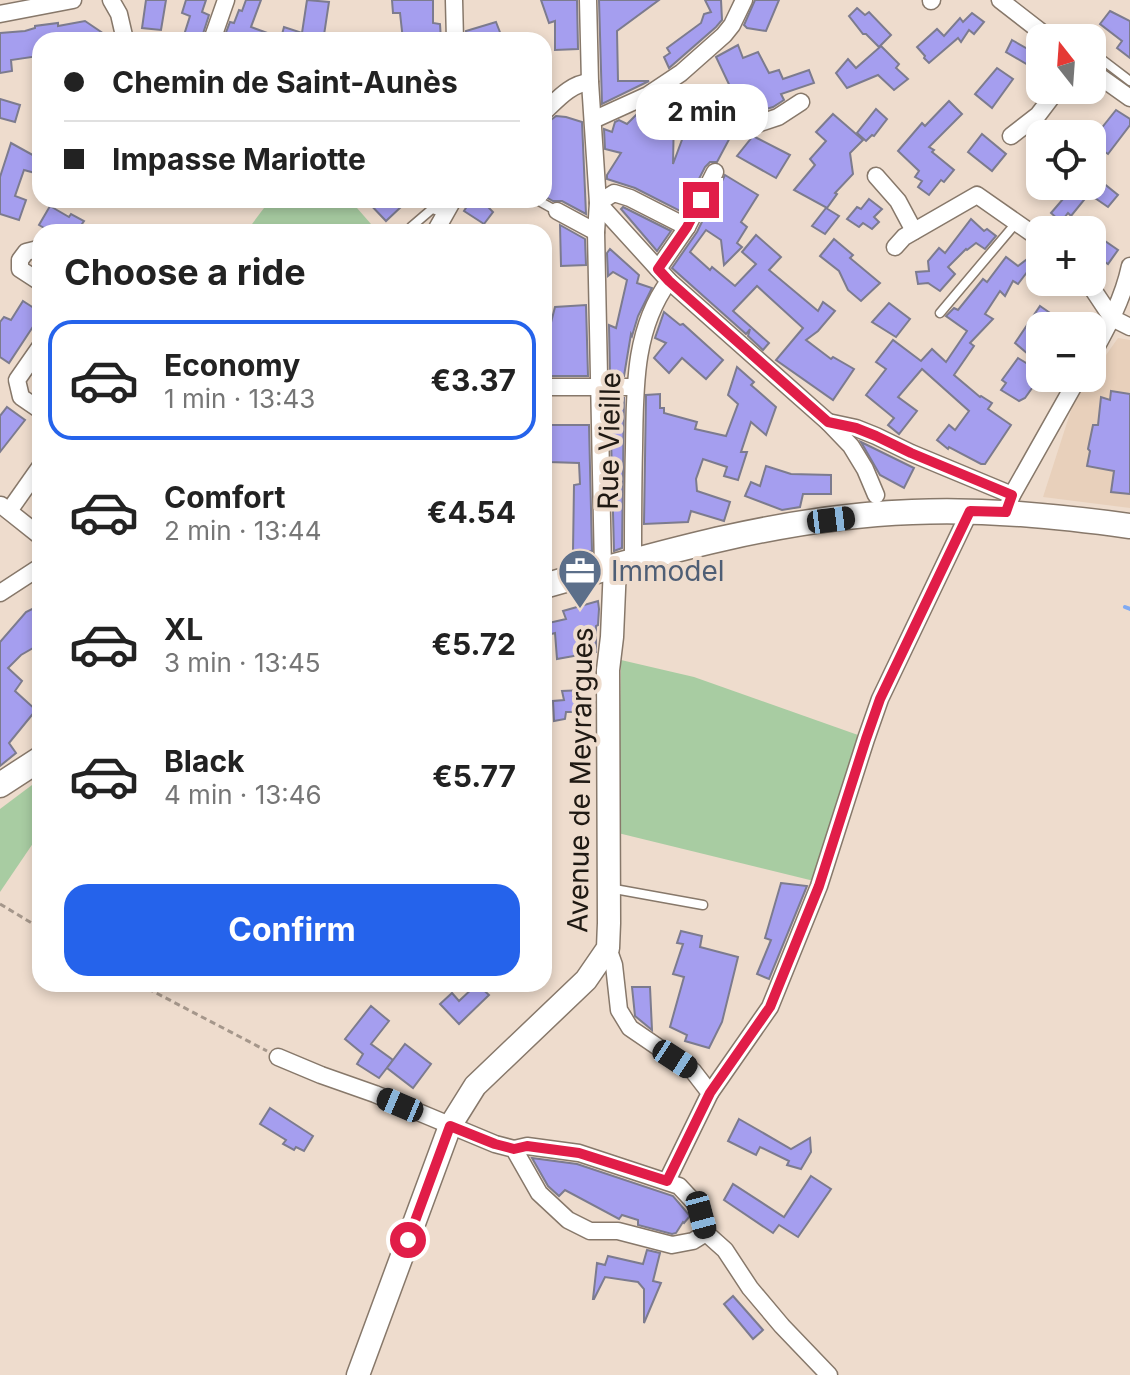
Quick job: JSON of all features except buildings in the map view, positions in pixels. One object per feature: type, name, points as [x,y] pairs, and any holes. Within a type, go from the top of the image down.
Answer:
[{"type":"main road","points":[[552,584],[674,549],[805,523],[897,513],[970,511],[1009,503],[1043,514],[1130,526]]},
{"type":"main road","points":[[0,785],[32,764]]},
{"type":"street","points":[[0,14],[73,0]]},
{"type":"street","points":[[111,0],[119,14],[123,32]]},
{"type":"street","points":[[215,32],[226,0]]},
{"type":"street","points":[[454,0],[455,32]]},
{"type":"street","points":[[588,0],[598,203],[600,386],[617,565]]},
{"type":"street","points":[[593,120],[653,92],[689,66],[724,35],[744,0]]},
{"type":"street","points":[[1000,0],[1031,24]]},
{"type":"street","points":[[1106,81],[1130,98]]},
{"type":"street","points":[[552,105],[571,87],[590,82]]},
{"type":"street","points":[[653,92],[698,113],[754,125],[778,117],[801,102]]},
{"type":"street","points":[[1011,136],[1038,115],[1046,104]]},
{"type":"street","name":"Rue Vieille","points":[[617,565],[638,357],[661,291],[663,275],[715,172]]},
{"type":"street","points":[[876,176],[898,201],[914,231]]},
{"type":"street","points":[[598,203],[614,193],[687,227]]},
{"type":"street","points":[[895,247],[904,237],[977,195],[1026,229]]},
{"type":"street","points":[[598,203],[663,275],[851,446],[876,495]]},
{"type":"street","points":[[557,211],[596,232]]},
{"type":"street","points":[[32,250],[26,252],[20,260],[20,269],[32,277]]},
{"type":"street","points":[[1106,329],[1126,284],[1130,266]]},
{"type":"street","points":[[1097,296],[1112,318],[1130,327]]},
{"type":"street","points":[[32,358],[17,380],[21,397],[32,405]]},
{"type":"street","points":[[552,387],[634,387]]},
{"type":"street","points":[[828,422],[876,436],[1009,503],[1070,392]]},
{"type":"street","points":[[32,476],[4,508],[32,530]]},
{"type":"street","points":[[667,1181],[710,1093],[770,1007],[819,886],[880,699],[970,511]]},
{"type":"street","name":"Avenue de Meyrargues","points":[[358,1375],[450,1126],[475,1086],[586,980],[608,948],[608,670],[617,565]]},
{"type":"street","points":[[0,593],[32,572]]},
{"type":"street","points":[[608,948],[614,965],[619,1010],[630,1028],[693,1071],[710,1093]]},
{"type":"street","points":[[278,1057],[495,1144],[514,1149],[527,1146],[579,1153],[679,1186],[701,1213],[706,1233],[725,1250],[750,1288],[782,1326],[829,1375]]},
{"type":"street","points":[[514,1149],[539,1193],[568,1220],[590,1231],[618,1231],[672,1245],[693,1241],[706,1233]]},
{"type":"lane","points":[[1106,63],[1130,81]]},
{"type":"lane","points":[[414,224],[432,209],[440,208]]},
{"type":"lane","points":[[552,208],[557,211]]},
{"type":"lane","points":[[940,313],[1017,223]]},
{"type":"lane","points":[[609,888],[703,905]]},
{"type":"path","points":[[0,904],[32,923]]},
{"type":"path","points":[[154,992],[278,1057]]},
{"type":"shaded area","points":[[1118,338],[1130,340],[1130,508],[1043,497],[1074,401],[1080,392],[1106,392],[1106,355]]},
{"type":"green space","points":[[264,208],[357,208],[371,224],[252,224]]},
{"type":"green space","points":[[621,660],[694,677],[858,735],[814,881],[618,833]]},
{"type":"green space","points":[[32,785],[32,845],[0,892],[0,809]]},
{"type":"waterway","points":[[1125,607],[1130,609]]},
{"type":"place","name":"Immodel","points":[[580,610]]},
{"type":"route","points":[[408,1240],[450,1126],[514,1149],[527,1146],[579,1153],[667,1181],[710,1093],[770,1007],[819,886],[880,699],[970,511],[1006,512],[1012,495],[856,428],[828,422],[669,281],[658,269],[701,200]]}]
